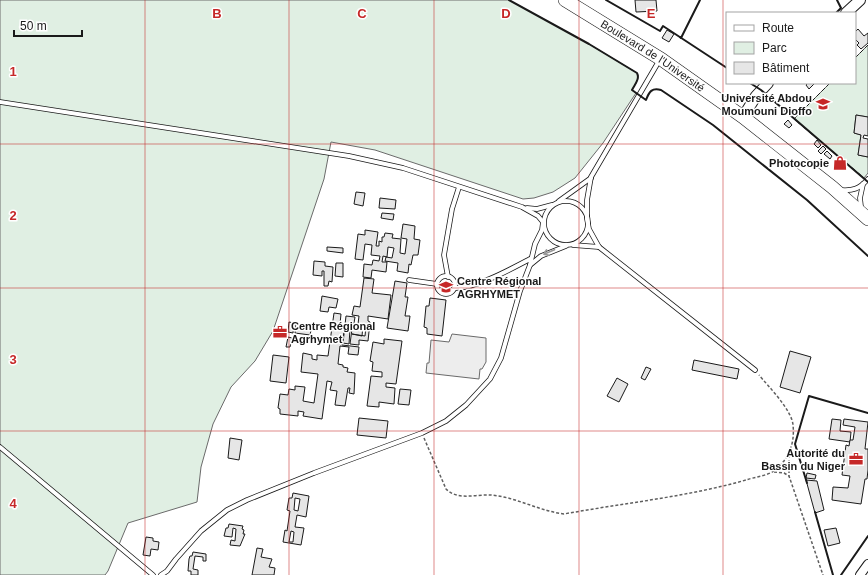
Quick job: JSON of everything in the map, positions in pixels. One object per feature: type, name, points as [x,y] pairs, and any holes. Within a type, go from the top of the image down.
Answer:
[{"type":"main road","name":"Boulevard de l'Université","points":[[565,0],[661,59],[744,117],[832,187],[866,217]]},
{"type":"street","points":[[847,12],[860,0]]},
{"type":"street","points":[[744,117],[756,96],[767,84]]},
{"type":"street","points":[[860,575],[868,564]]},
{"type":"lane","points":[[161,575],[167,571],[201,531],[227,510],[307,476],[422,433],[446,421],[466,405],[490,379],[501,358],[520,291],[530,265],[530,259],[544,224],[545,216],[549,209],[591,177],[661,59]]},
{"type":"lane","points":[[0,102],[349,156],[402,168],[522,207],[537,209],[565,201],[575,203],[583,210],[589,229],[600,248],[755,370]]},
{"type":"lane","points":[[530,265],[541,256],[575,243],[584,236],[588,225],[587,200],[591,177]]},
{"type":"lane","points":[[832,187],[849,191],[863,184],[868,179]]},
{"type":"lane","points":[[863,184],[860,203],[866,217]]},
{"type":"lane","points":[[448,277],[444,255],[452,209],[459,187]]},
{"type":"lane","points":[[522,207],[538,216],[544,224],[550,239],[559,244],[600,248]]},
{"type":"lane","points":[[454,288],[462,288],[477,284],[530,259]]},
{"type":"lane","points":[[442,276],[448,277],[453,280],[454,288],[452,292],[445,294],[438,290],[436,284],[442,276]]},
{"type":"lane","points":[[409,280],[436,284]]},
{"type":"lane","points":[[0,447],[153,575]]},
{"type":"path","points":[[755,370],[784,406],[793,423],[789,476],[823,575]]},
{"type":"path","points":[[422,433],[446,489],[452,494],[465,496],[491,495],[510,499],[554,513],[564,514],[649,501],[719,487],[773,472],[784,473],[789,476]]},
{"type":"path","points":[[773,472],[783,463],[790,453]]},
{"type":"green space","points":[[0,0],[509,0],[589,44],[637,73],[638,79],[632,90],[636,93],[603,143],[575,178],[553,192],[534,198],[523,199],[375,150],[331,142],[324,179],[273,331],[255,361],[231,387],[213,424],[201,467],[197,502],[128,523],[105,575],[0,575]]},
{"type":"green space","points":[[868,45],[868,117],[856,115],[854,133],[861,135],[858,155],[868,157],[868,173],[864,178],[794,119],[829,84],[856,84],[856,57]]},
{"type":"shaded area","points":[[452,334],[486,338],[486,362],[482,369],[480,369],[479,379],[426,373],[427,363],[429,363],[431,340],[449,342]]},
{"type":"building","points":[[635,0],[656,0],[657,11],[636,12]]},
{"type":"building","points":[[858,29],[864,36],[868,33],[868,43],[861,49],[857,45],[859,43],[856,40],[856,31]]},
{"type":"building","points":[[667,30],[674,34],[669,42],[662,38]]},
{"type":"building","points":[[807,84],[814,84],[809,89],[806,85]]},
{"type":"building","points":[[856,115],[868,117],[868,136],[864,135],[863,138],[868,139],[868,157],[858,155],[861,135],[854,133]]},
{"type":"building","points":[[788,120],[792,125],[789,128],[784,124]]},
{"type":"building","points":[[817,140],[821,145],[818,148],[814,144]]},
{"type":"building","points":[[823,146],[826,149],[821,154],[818,151]]},
{"type":"building","points":[[827,151],[832,156],[830,159],[824,154]]},
{"type":"building","name":"Photocopie","points":[[838,159],[844,164],[841,167],[835,162]]},
{"type":"building","points":[[356,192],[365,193],[363,206],[354,204]]},
{"type":"building","points":[[380,198],[396,200],[395,209],[379,208]]},
{"type":"building","points":[[382,213],[394,214],[393,220],[381,218]]},
{"type":"building","points":[[403,224],[415,226],[414,239],[420,240],[418,255],[413,255],[411,265],[409,264],[408,273],[397,271],[398,263],[385,261],[386,257],[392,258],[394,248],[388,247],[387,257],[383,256],[382,262],[387,262],[386,272],[372,270],[371,278],[363,277],[364,264],[372,265],[373,260],[379,261],[380,256],[371,255],[372,245],[365,244],[363,260],[355,259],[358,234],[365,235],[365,230],[378,232],[376,246],[379,246],[379,241],[382,242],[382,237],[384,237],[385,233],[393,234],[392,238],[401,239],[400,253],[405,254],[407,239],[401,238]]},
{"type":"building","points":[[327,247],[343,248],[343,253],[327,251]]},
{"type":"building","points":[[314,261],[325,262],[325,266],[333,267],[332,282],[329,281],[328,286],[324,286],[324,271],[322,271],[322,276],[313,275]]},
{"type":"building","points":[[336,263],[343,263],[343,277],[335,276]]},
{"type":"building","points":[[364,278],[374,279],[372,293],[391,295],[388,319],[368,316],[368,321],[370,322],[368,341],[359,340],[359,345],[350,344],[352,329],[350,329],[349,344],[343,343],[346,316],[355,317],[353,323],[358,324],[359,316],[352,315],[354,306],[360,307]],"holes":[[[363,325],[366,326],[365,336],[362,336]]]},
{"type":"building","points":[[395,281],[407,283],[405,297],[408,297],[405,316],[410,316],[408,331],[387,328]]},
{"type":"building","points":[[322,296],[338,299],[336,308],[329,307],[328,312],[320,311]]},
{"type":"building","points":[[430,298],[446,300],[442,336],[427,334],[427,328],[424,327],[426,306],[429,306]]},
{"type":"building","points":[[334,313],[341,314],[340,324],[345,325],[342,345],[359,347],[358,355],[348,354],[349,347],[340,346],[338,364],[348,368],[347,372],[355,373],[354,394],[349,393],[350,388],[348,388],[345,406],[335,405],[337,391],[330,390],[332,382],[327,381],[322,419],[303,416],[304,412],[298,411],[298,416],[280,414],[280,409],[278,408],[280,394],[288,395],[289,389],[295,390],[295,386],[305,387],[303,401],[314,403],[318,374],[301,372],[303,353],[312,355],[312,359],[317,360],[317,355],[328,356]]},
{"type":"building","points":[[289,322],[294,323],[293,333],[288,332]]},
{"type":"building","points":[[296,324],[312,326],[310,335],[295,333]]},
{"type":"building","points":[[288,337],[292,338],[290,347],[286,347]]},
{"type":"building","points":[[384,339],[402,341],[396,384],[386,383],[386,387],[395,388],[394,404],[379,402],[379,407],[367,406],[371,376],[382,377],[382,372],[372,371],[373,362],[370,361],[373,342],[384,344]]},
{"type":"building","points":[[790,351],[811,357],[800,393],[780,387]]},
{"type":"building","points":[[273,355],[289,357],[286,383],[270,381]]},
{"type":"building","points":[[694,360],[739,369],[737,379],[692,370]]},
{"type":"building","points":[[646,367],[651,369],[645,380],[641,378]]},
{"type":"building","points":[[617,378],[628,384],[619,402],[607,396]]},
{"type":"building","points":[[400,389],[411,390],[409,405],[398,404]]},
{"type":"building","points":[[359,418],[388,421],[386,438],[357,435]]},
{"type":"building","points":[[832,419],[841,420],[840,431],[851,432],[850,442],[829,439]]},
{"type":"building","name":"Autorité du Bassin du Niger","points":[[844,419],[868,422],[865,449],[868,449],[868,470],[861,504],[832,500],[833,487],[848,488],[850,476],[842,475],[846,445],[849,446],[850,440],[853,440],[855,427],[843,425]]},
{"type":"building","points":[[230,438],[242,440],[239,460],[228,458]]},
{"type":"building","points":[[807,473],[816,475],[815,479],[806,478]]},
{"type":"building","points":[[806,480],[817,481],[824,510],[815,513]]},
{"type":"building","points":[[293,493],[309,496],[306,517],[297,515],[295,527],[304,528],[301,545],[283,542],[285,530],[287,531],[290,511],[287,510],[289,498],[292,498]],"holes":[[[295,498],[300,499],[298,511],[294,510]],[[291,531],[294,532],[293,542],[289,542]]]},
{"type":"building","points":[[229,524],[243,526],[243,534],[245,534],[240,546],[230,545],[231,540],[235,541],[236,529],[233,528],[232,537],[224,536],[226,528],[228,528]]},
{"type":"building","points":[[836,528],[840,543],[828,546],[824,530]]},
{"type":"building","points":[[146,537],[153,538],[153,541],[159,542],[158,550],[151,549],[150,556],[143,555]]},
{"type":"building","points":[[257,548],[263,549],[261,557],[272,559],[269,567],[275,568],[274,575],[252,575]]},
{"type":"building","points":[[193,552],[206,554],[206,561],[203,561],[203,557],[195,556],[193,569],[198,570],[198,575],[191,575],[191,571],[188,571],[189,559]]},
{"type":"fence","points":[[856,57],[868,45]]},
{"type":"fence","points":[[829,84],[794,119],[864,178]]},
{"type":"wall","points":[[509,0],[589,44],[637,73],[638,79],[632,90],[646,100],[651,91],[655,89],[661,90],[713,125],[807,200],[868,256]]},
{"type":"wall","points":[[606,0],[660,31],[663,26],[726,67]]},
{"type":"wall","points":[[680,37],[681,38],[700,0]]},
{"type":"wall","points":[[837,0],[841,8],[837,12]]},
{"type":"wall","points":[[752,84],[761,90],[868,182]]},
{"type":"wall","points":[[807,483],[795,444],[809,396],[868,413]]},
{"type":"wall","points":[[815,512],[833,575]]},
{"type":"wall","points":[[841,575],[868,536]]},
{"type":"place","name":"Université Abdou Moumouni Dioffo","points":[[823,104]]},
{"type":"place","name":"Photocopie","points":[[840,163]]},
{"type":"place","name":"Centre Régional AGRHYMET","points":[[446,287]]},
{"type":"place","name":"Centre Régional Agrhymet","points":[[280,332]]},
{"type":"place","name":"Autorité du Bassin du Niger","points":[[856,459]]}]
